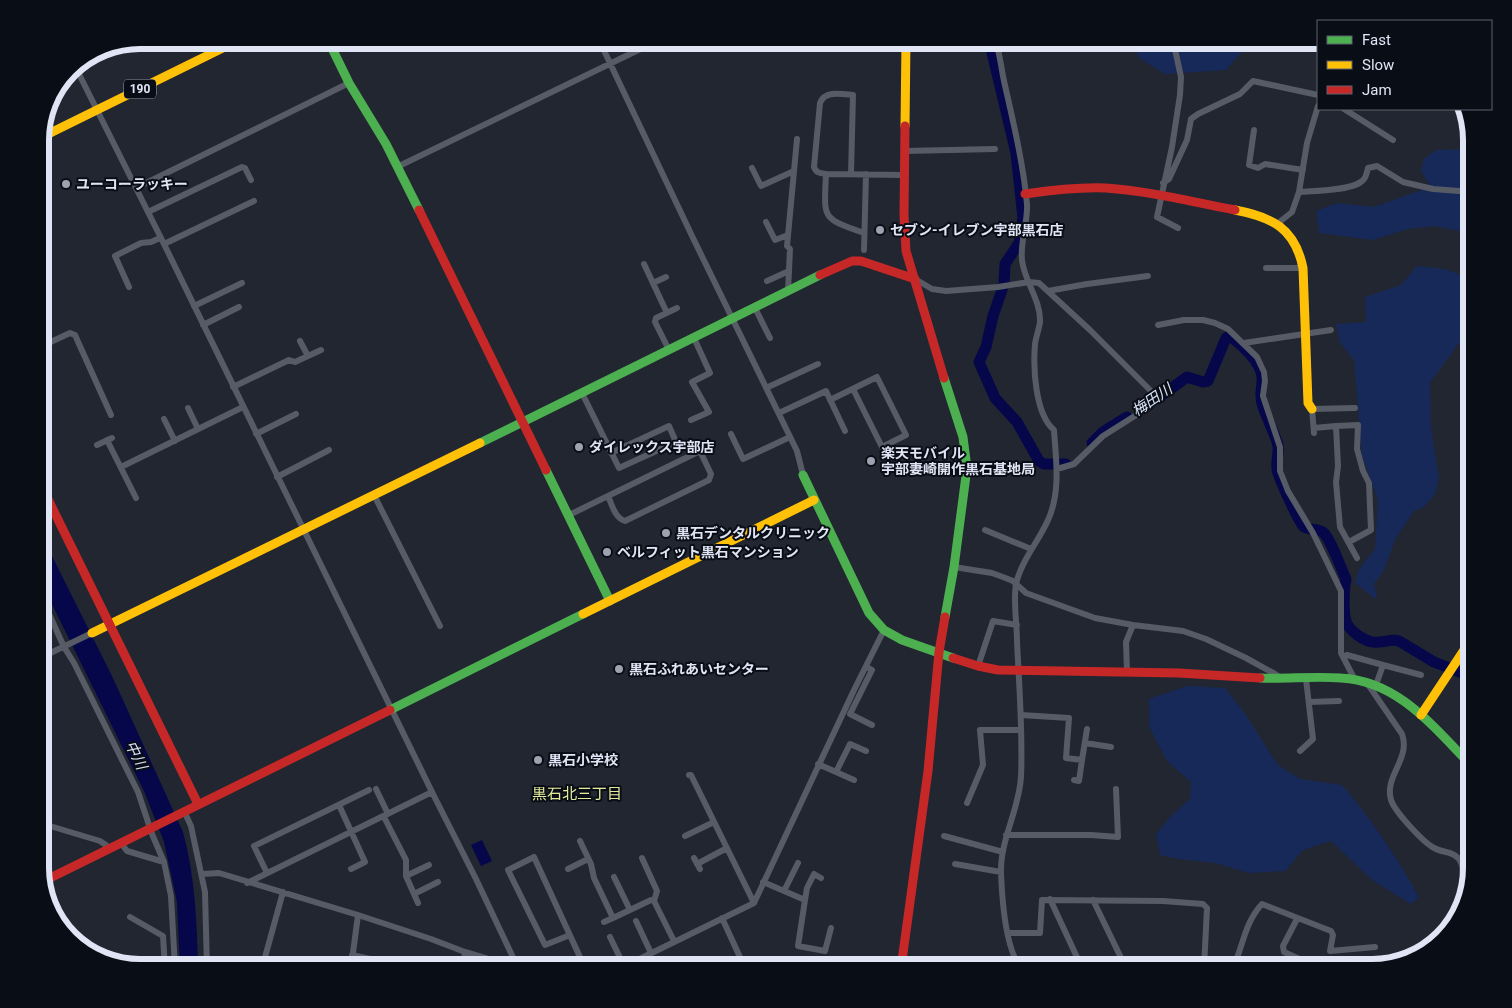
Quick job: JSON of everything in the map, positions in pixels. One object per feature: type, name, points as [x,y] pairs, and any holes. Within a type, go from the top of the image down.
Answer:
[{"type":"main road","name":"190","points":[[49,133],[207,49]]},
{"type":"main road","name":"190","points":[[50,127],[220,49]]},
{"type":"main road","points":[[333,49],[398,167],[610,601]]},
{"type":"main road","points":[[902,959],[928,772],[939,652],[954,567],[966,468],[963,438],[928,329],[905,243],[906,49]]},
{"type":"main road","points":[[1025,194],[1088,188],[1117,189],[1162,195],[1256,215],[1277,224],[1296,244],[1301,255],[1308,403],[1312,410]]},
{"type":"main road","points":[[92,633],[852,262],[870,263],[914,279]]},
{"type":"main road","points":[[804,475],[814,500],[869,613],[884,630],[902,640],[978,666],[998,670],[1179,673],[1366,682],[1396,695],[1421,715],[1463,757]]},
{"type":"main road","points":[[49,878],[814,500]]},
{"type":"main road","points":[[49,501],[198,804]]},
{"type":"main road","points":[[1421,715],[1463,652]]},
{"type":"street","points":[[603,49],[732,320],[797,451],[804,475]]},
{"type":"street","points":[[398,167],[640,49]]},
{"type":"street","points":[[997,49],[1017,142],[1025,194],[1027,216],[1022,244],[1022,262],[1040,322],[1035,343],[1037,387],[1042,411],[1049,426],[1054,430],[1057,466],[1052,510],[1016,585],[1021,715],[1021,779],[1006,836],[1001,872],[1010,947],[1015,959]]},
{"type":"street","points":[[1175,49],[1181,77],[1172,147],[1157,217],[1178,228]]},
{"type":"street","points":[[78,73],[515,959]]},
{"type":"street","points":[[1164,183],[1169,179],[1187,140],[1192,118],[1240,94],[1253,81],[1317,95]]},
{"type":"street","points":[[136,188],[350,82]]},
{"type":"street","points":[[851,174],[853,95],[829,94],[824,96],[820,103],[814,167],[818,173],[826,174],[904,175]]},
{"type":"street","points":[[1277,224],[1292,212],[1299,192],[1307,144],[1317,109]]},
{"type":"street","points":[[1346,110],[1392,140]]},
{"type":"street","points":[[1254,130],[1249,166],[1258,168],[1265,164],[1302,170]]},
{"type":"street","points":[[788,292],[790,249],[787,246],[797,139]]},
{"type":"street","points":[[905,151],[995,149]]},
{"type":"street","points":[[1299,192],[1348,187],[1365,179],[1368,168],[1377,166],[1403,182],[1433,189],[1463,191]]},
{"type":"street","points":[[148,212],[242,167],[245,168],[251,180]]},
{"type":"street","points":[[752,168],[761,186],[794,171]]},
{"type":"street","points":[[826,174],[824,208],[827,213],[832,220],[864,233]]},
{"type":"street","points":[[864,250],[866,174]]},
{"type":"street","points":[[129,288],[115,256],[141,242],[162,241],[254,201]]},
{"type":"street","points":[[766,222],[775,240],[788,235]]},
{"type":"street","points":[[644,264],[667,313]]},
{"type":"street","points":[[1266,268],[1303,268]]},
{"type":"street","points":[[767,281],[789,271]]},
{"type":"street","points":[[1048,292],[1087,284],[1148,276]]},
{"type":"street","points":[[653,283],[666,277]]},
{"type":"street","points":[[914,279],[932,289],[946,291],[1002,287],[1029,282],[1039,283],[1158,398],[1103,436],[1074,464],[1057,466]]},
{"type":"street","points":[[194,306],[242,283]]},
{"type":"street","points":[[203,325],[239,307]]},
{"type":"street","points":[[669,350],[655,322],[656,318],[677,308]]},
{"type":"street","points":[[755,308],[770,338]]},
{"type":"street","points":[[1158,325],[1184,320],[1203,320],[1228,329],[1257,357],[1264,372],[1263,396],[1280,447],[1280,471],[1288,492],[1310,528],[1341,590],[1341,653],[1355,680]]},
{"type":"street","points":[[1244,343],[1331,330]]},
{"type":"street","points":[[49,343],[70,333],[75,335],[112,415]]},
{"type":"street","points":[[691,420],[708,412],[692,382],[710,373],[694,338]]},
{"type":"street","points":[[300,341],[308,356]]},
{"type":"street","points":[[233,387],[289,360],[295,362],[321,350]]},
{"type":"street","points":[[766,388],[818,364]]},
{"type":"street","points":[[830,400],[877,377],[906,435],[882,446],[854,389]]},
{"type":"street","points":[[779,413],[826,391],[844,430]]},
{"type":"street","points":[[582,394],[619,468],[676,442],[669,426],[612,453]]},
{"type":"street","points":[[121,467],[243,407]]},
{"type":"street","points":[[188,408],[198,429]]},
{"type":"street","points":[[1349,542],[1371,530],[1369,483],[1358,459],[1358,425],[1314,430],[1312,410],[1356,408]]},
{"type":"street","points":[[256,434],[296,414]]},
{"type":"street","points":[[164,419],[175,441]]},
{"type":"street","points":[[1336,426],[1338,466],[1336,482],[1340,526],[1357,558]]},
{"type":"street","points":[[731,434],[743,459],[790,437]]},
{"type":"street","points":[[97,445],[109,439],[136,498]]},
{"type":"street","points":[[277,476],[329,450]]},
{"type":"street","points":[[569,515],[700,451],[711,474],[709,480],[625,521],[617,516],[608,496]]},
{"type":"street","points":[[374,494],[440,626]]},
{"type":"street","points":[[985,530],[1032,549]]},
{"type":"street","points":[[954,567],[992,573],[1008,579],[1026,594],[1095,618],[1132,625],[1183,631],[1206,639],[1262,666],[1282,679]]},
{"type":"street","points":[[49,614],[134,784],[152,826],[164,862],[171,896],[174,959]]},
{"type":"street","points":[[978,666],[993,621],[1017,625]]},
{"type":"street","points":[[1127,672],[1126,642],[1132,625]]},
{"type":"street","points":[[639,959],[754,902],[818,764],[884,630]]},
{"type":"street","points":[[49,654],[92,633]]},
{"type":"street","points":[[1348,655],[1420,675]]},
{"type":"street","points":[[1376,685],[1384,665]]},
{"type":"street","points":[[867,667],[872,670],[850,714],[872,725]]},
{"type":"street","points":[[1300,751],[1313,739],[1306,679]]},
{"type":"street","points":[[1366,682],[1402,734],[1405,743],[1392,780],[1391,800],[1412,828],[1432,847],[1444,853],[1452,853],[1463,866]]},
{"type":"street","points":[[1309,702],[1339,701]]},
{"type":"street","points":[[1021,715],[1069,718],[1065,765]]},
{"type":"street","points":[[1074,780],[1079,780],[1087,729]]},
{"type":"street","points":[[967,803],[983,765],[980,730],[1021,730]]},
{"type":"street","points":[[1085,743],[1111,747]]},
{"type":"street","points":[[836,772],[850,744],[866,751]]},
{"type":"street","points":[[1066,758],[1082,760]]},
{"type":"street","points":[[818,764],[854,780]]},
{"type":"street","points":[[689,775],[691,775],[754,902]]},
{"type":"street","points":[[1006,836],[1118,836],[1116,789]]},
{"type":"street","points":[[267,873],[254,846],[373,790],[406,860],[406,876],[418,903]]},
{"type":"street","points":[[247,883],[432,792]]},
{"type":"street","points":[[338,805],[365,862],[351,869]]},
{"type":"street","points":[[183,811],[191,826],[205,892],[207,959]]},
{"type":"street","points":[[685,836],[714,822]]},
{"type":"street","points":[[49,826],[100,840],[110,848]]},
{"type":"street","points":[[944,836],[1003,852]]},
{"type":"street","points":[[580,841],[594,878],[613,918]]},
{"type":"street","points":[[121,843],[127,851],[164,862]]},
{"type":"street","points":[[697,864],[727,848]]},
{"type":"street","points":[[570,935],[545,946],[508,870],[534,857],[570,935],[581,959]]},
{"type":"street","points":[[642,858],[657,891],[654,901],[674,941]]},
{"type":"street","points":[[568,869],[588,860]]},
{"type":"street","points":[[784,891],[798,863]]},
{"type":"street","points":[[955,864],[1001,872]]},
{"type":"street","points":[[406,876],[429,865]]},
{"type":"street","points":[[202,874],[218,873],[283,892],[489,959]]},
{"type":"street","points":[[821,878],[814,874],[807,888],[798,946],[825,951],[831,928]]},
{"type":"street","points":[[614,877],[630,910]]},
{"type":"street","points":[[414,894],[438,882]]},
{"type":"street","points":[[763,882],[805,900]]},
{"type":"street","points":[[264,959],[283,892]]},
{"type":"street","points":[[1050,899],[1078,959]]},
{"type":"street","points":[[604,922],[651,900],[654,901]]},
{"type":"street","points":[[1008,933],[1040,933],[1042,900],[1203,904],[1206,908],[1204,959]]},
{"type":"street","points":[[1093,900],[1122,959]]},
{"type":"street","points":[[1237,959],[1249,922],[1262,904],[1331,931],[1333,935],[1330,951],[1375,947]]},
{"type":"street","points":[[352,959],[358,915]]},
{"type":"street","points":[[130,918],[163,936],[164,959]]},
{"type":"street","points":[[722,918],[741,959]]},
{"type":"street","points":[[1297,919],[1283,946],[1284,952],[1300,959]]},
{"type":"street","points":[[636,921],[651,953]]},
{"type":"street","points":[[610,937],[619,959]]},
{"type":"street","points":[[464,959],[465,952]]},
{"type":"street","points":[[352,955],[370,959]]},
{"type":"shaded area","points":[[1136,49],[1243,49],[1226,70],[1165,74],[1139,58]]},
{"type":"shaded area","points":[[1463,149],[1463,232],[1435,226],[1408,229],[1373,240],[1319,233],[1316,211],[1337,203],[1373,207],[1431,187],[1421,171],[1424,159],[1436,150]]},
{"type":"shaded area","points":[[1417,266],[1445,269],[1463,276],[1463,337],[1430,383],[1431,427],[1439,479],[1435,494],[1424,507],[1414,511],[1395,540],[1384,570],[1374,584],[1377,600],[1355,583],[1359,569],[1375,549],[1378,500],[1362,456],[1354,360],[1340,343],[1336,324],[1366,322],[1365,297],[1401,285]]},
{"type":"shaded area","points":[[1187,686],[1225,688],[1244,712],[1278,765],[1300,779],[1342,785],[1384,839],[1419,897],[1411,904],[1372,880],[1331,841],[1303,850],[1285,871],[1249,873],[1215,863],[1160,855],[1156,834],[1170,817],[1190,799],[1191,782],[1167,761],[1149,727],[1149,699]]},
{"type":"water","name":"中川","points":[[49,550],[112,676],[183,832],[193,882],[198,959],[180,959],[177,902],[164,842],[144,791],[49,598]]},
{"type":"water","points":[[482,840],[492,861],[481,866],[471,845]]},
{"type":"waterway","name":"梅田川","points":[[991,49],[1016,153],[1023,218],[1019,243],[1005,264],[1004,284],[993,316],[986,347],[979,362],[995,398],[1017,422],[1039,461],[1044,464],[1066,464]]},
{"type":"waterway","name":"梅田川","points":[[1150,404],[1187,377],[1203,382],[1208,381],[1226,338],[1230,336],[1240,344],[1250,354],[1261,371],[1262,402],[1278,446],[1278,472],[1287,495],[1304,527],[1325,534],[1346,579],[1344,606],[1345,617],[1350,628],[1368,641],[1399,641],[1434,662],[1463,673]]},
{"type":"waterway","name":"梅田川","points":[[1092,443],[1103,432],[1127,417]]},
{"type":"traffic: fast","points":[[332,49],[349,83],[386,144],[419,210]]},
{"type":"traffic: fast","points":[[480,443],[820,275]]},
{"type":"traffic: fast","points":[[944,378],[963,437],[967,468],[954,567],[945,617]]},
{"type":"traffic: fast","points":[[546,470],[610,601]]},
{"type":"traffic: fast","points":[[803,475],[869,613],[884,630],[902,640],[953,658]]},
{"type":"traffic: fast","points":[[390,710],[583,614]]},
{"type":"traffic: fast","points":[[1260,678],[1341,678],[1362,681],[1381,688],[1398,697],[1414,709],[1463,757]]},
{"type":"traffic: slow","points":[[49,134],[221,49]]},
{"type":"traffic: slow","points":[[905,126],[906,49]]},
{"type":"traffic: slow","points":[[1235,210],[1260,216],[1280,227],[1288,234],[1299,254],[1303,268],[1308,403],[1312,409]]},
{"type":"traffic: slow","points":[[92,633],[480,443]]},
{"type":"traffic: slow","points":[[583,614],[814,500]]},
{"type":"traffic: slow","points":[[1421,715],[1463,652]]},
{"type":"traffic: jam","points":[[905,126],[904,215],[906,251],[944,378]]},
{"type":"traffic: jam","points":[[1025,194],[1066,189],[1122,189],[1235,210]]},
{"type":"traffic: jam","points":[[419,210],[546,470]]},
{"type":"traffic: jam","points":[[820,275],[852,261],[861,261],[915,279]]},
{"type":"traffic: jam","points":[[49,501],[198,804]]},
{"type":"traffic: jam","points":[[902,959],[928,771],[939,652],[945,617]]},
{"type":"traffic: jam","points":[[953,658],[998,670],[1179,673],[1260,678]]},
{"type":"traffic: jam","points":[[49,878],[390,710]]},
{"type":"place","name":"ユーコーラッキー","points":[[66,184]]},
{"type":"place","name":"セブン-イレブン宇部黒石店","points":[[880,230]]},
{"type":"place","name":"ダイレックス宇部店","points":[[579,447]]},
{"type":"place","name":"楽天モバイル 宇部妻崎開作黒石基地局","points":[[871,461]]},
{"type":"place","name":"黒石デンタルクリニック","points":[[666,533]]},
{"type":"place","name":"ベルフィット黒石マンション","points":[[607,552]]},
{"type":"place","name":"黒石ふれあいセンター","points":[[619,669]]},
{"type":"place","name":"黒石小学校","points":[[538,760]]},
{"type":"district","name":"黒石北三丁目","points":[[577,794]]}]
